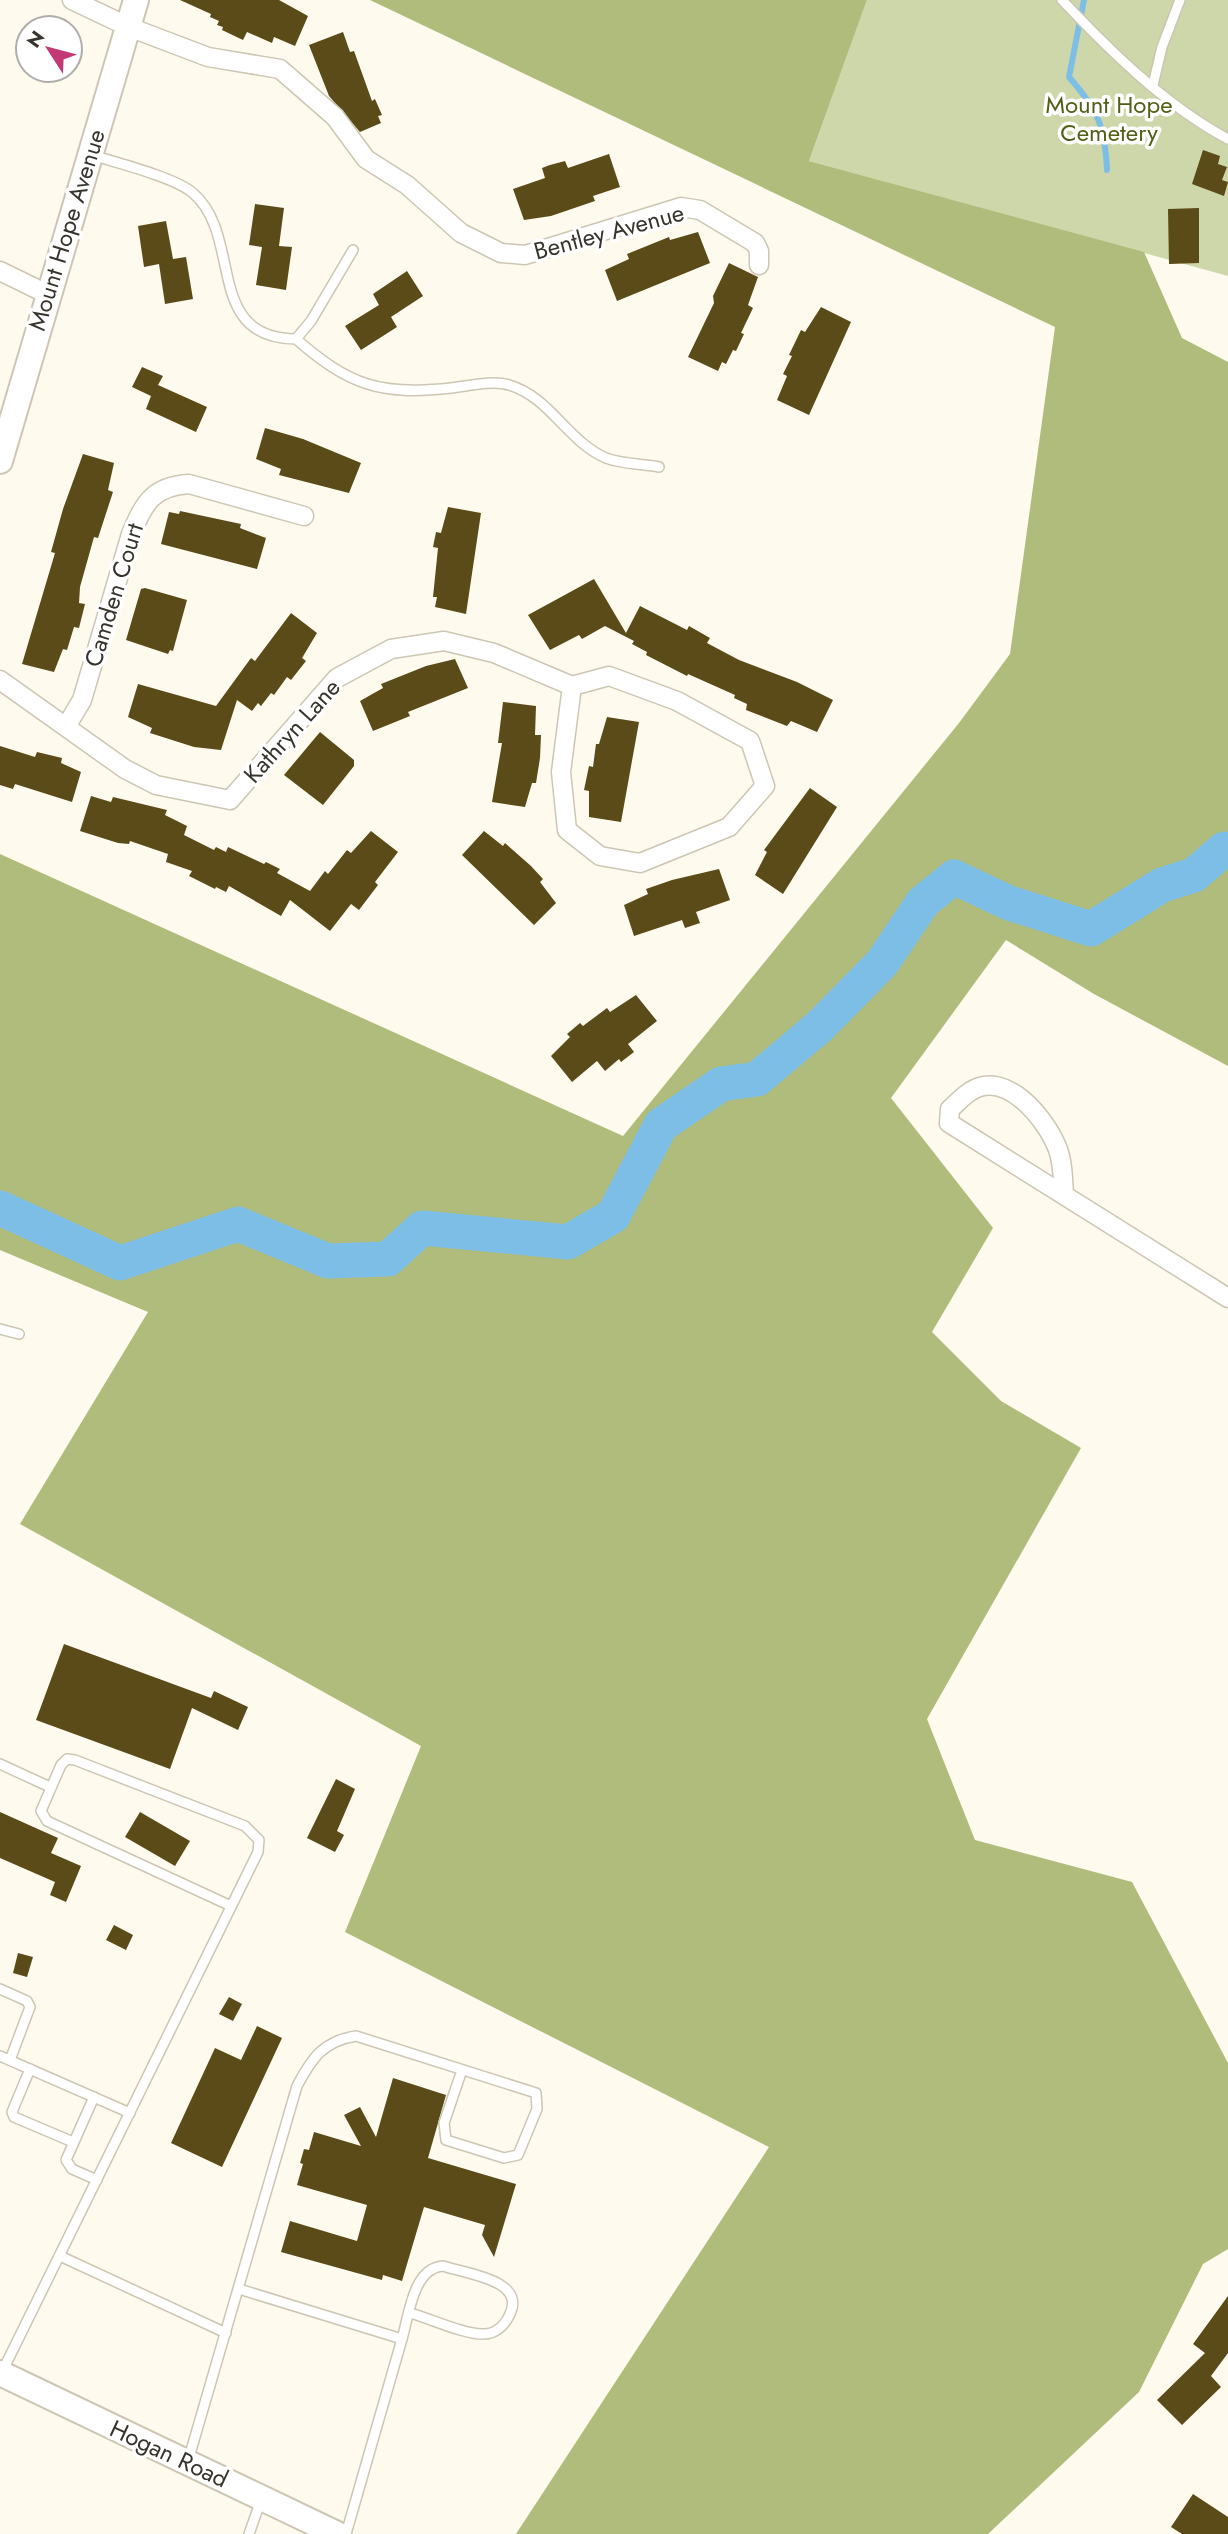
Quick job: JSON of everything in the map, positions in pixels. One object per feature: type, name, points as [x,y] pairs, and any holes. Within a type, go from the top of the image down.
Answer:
[{"type":"street","name":"Bentley Avenue","points":[[72,0],[129,27],[208,57],[280,69],[335,117],[366,159],[407,185],[461,233],[501,253],[525,255],[681,207],[700,210],[755,243],[759,251],[759,265]]},
{"type":"street","name":"Mount Hope Avenue","points":[[0,461],[47,294],[136,0]]},
{"type":"street","points":[[0,271],[47,294]]},
{"type":"street","name":"Camden Court","points":[[67,725],[82,700],[131,534],[141,510],[153,495],[172,485],[189,484],[304,516]]},
{"type":"street","name":"Kathryn Lane","points":[[67,725],[125,769],[156,785],[230,800],[337,678],[391,649],[444,641],[494,653],[572,686]]},
{"type":"street","points":[[609,676],[677,701],[750,741],[765,786],[730,827],[640,863],[600,856],[567,830],[561,772],[572,686],[609,676]]},
{"type":"street","points":[[0,680],[67,725]]},
{"type":"street","points":[[1064,1195],[1058,1148],[1045,1126],[1023,1099],[999,1086],[973,1089],[950,1109],[949,1123],[1228,1298]]},
{"type":"street","name":"Hogan Road","points":[[1,2374],[337,2534]]},
{"type":"lane","points":[[1062,0],[1092,32],[1181,109],[1228,139]]},
{"type":"lane","points":[[1153,85],[1180,0]]},
{"type":"lane","points":[[90,154],[193,193],[214,222],[228,286],[249,326],[272,338],[296,339],[330,368],[372,387],[415,392],[508,384],[538,399],[564,428],[606,458],[659,467]]},
{"type":"lane","points":[[296,339],[311,321],[353,250]]},
{"type":"lane","points":[[0,1329],[19,1334]]},
{"type":"lane","points":[[1,2374],[258,1852],[260,1840],[245,1825],[75,1760],[67,1759],[61,1765],[41,1811],[47,1821],[231,1906]]},
{"type":"lane","points":[[0,1764],[51,1787]]},
{"type":"lane","points":[[0,1989],[27,2001],[30,2007],[10,2060]]},
{"type":"lane","points":[[187,2463],[297,2086],[314,2056],[340,2039],[356,2036],[536,2093],[537,2109],[518,2155],[504,2158],[446,2140],[444,2123],[462,2070]]},
{"type":"lane","points":[[0,2056],[130,2113]]},
{"type":"lane","points":[[30,2068],[12,2112],[13,2117],[74,2143]]},
{"type":"lane","points":[[93,2097],[66,2160],[67,2166],[97,2180]]},
{"type":"lane","points":[[60,2256],[226,2333]]},
{"type":"lane","points":[[346,2534],[402,2339],[421,2277],[433,2267],[443,2266],[505,2286],[514,2301],[503,2325],[494,2332],[481,2335],[410,2313]]},
{"type":"lane","points":[[239,2289],[402,2339]]},
{"type":"lane","points":[[249,2534],[262,2498]]},
{"type":"green space","points":[[370,0],[867,0],[809,161],[1144,252],[1182,338],[1228,362],[1228,1066],[1094,994],[1006,940],[891,1098],[993,1228],[932,1332],[1001,1401],[1081,1448],[927,1719],[975,1840],[1132,1882],[1228,2063],[1228,2249],[1203,2264],[1139,2392],[988,2534],[516,2534],[769,2147],[345,1932],[421,1746],[20,1524],[148,1312],[0,1250],[0,854],[623,1136],[959,723],[1010,654],[1055,327]]},
{"type":"green space","name":"Mount Hope Cemetery","points":[[867,0],[1228,0],[1228,276],[809,161]]},
{"type":"building","points":[[180,0],[279,0],[308,16],[295,46],[274,37],[272,43],[247,32],[243,40],[222,30],[223,27],[217,25],[219,21],[210,17],[211,14]]},
{"type":"building","points":[[343,32],[350,52],[354,51],[372,101],[375,99],[382,115],[378,116],[381,123],[360,132],[329,96],[309,45]]},
{"type":"building","points":[[1203,150],[1220,156],[1218,164],[1227,167],[1222,180],[1228,182],[1224,196],[1192,184]]},
{"type":"building","points":[[609,154],[620,187],[593,196],[595,201],[551,216],[524,220],[513,189],[545,178],[542,168],[550,165],[565,161],[568,168]]},
{"type":"building","points":[[255,204],[284,208],[279,246],[292,247],[286,290],[256,285],[262,247],[249,245]]},
{"type":"building","points":[[1199,208],[1199,263],[1169,264],[1168,209]]},
{"type":"building","points":[[166,221],[173,259],[186,257],[193,299],[165,304],[159,264],[144,267],[138,226]]},
{"type":"building","points":[[698,232],[710,263],[617,301],[605,270],[629,259],[627,254],[669,237],[670,240]]},
{"type":"building","points":[[729,263],[758,277],[748,305],[753,308],[741,333],[744,334],[736,351],[733,350],[726,364],[722,362],[718,371],[688,357],[714,303],[713,296]]},
{"type":"building","points":[[407,271],[423,296],[391,317],[397,327],[361,350],[345,326],[379,305],[373,294]]},
{"type":"building","points":[[821,307],[851,322],[809,415],[777,400],[787,376],[783,374],[792,356],[789,355],[801,330],[805,332]]},
{"type":"building","points":[[142,367],[163,376],[158,385],[207,407],[196,432],[146,409],[151,396],[132,387]]},
{"type":"building","points":[[265,428],[303,439],[361,463],[349,493],[279,475],[281,469],[256,459]]},
{"type":"building","points":[[83,454],[114,463],[108,490],[113,492],[98,538],[94,537],[80,587],[79,603],[85,604],[79,628],[74,627],[67,650],[63,649],[54,672],[22,664],[55,553],[51,552],[63,509]]},
{"type":"building","points":[[448,507],[481,513],[466,614],[435,607],[437,597],[433,597],[438,548],[433,547],[436,532],[441,533]]},
{"type":"building","points":[[180,511],[241,524],[240,528],[266,538],[257,569],[161,544],[169,512],[179,514]]},
{"type":"building","points":[[594,579],[626,633],[640,606],[687,630],[689,626],[710,638],[707,643],[739,660],[797,682],[833,700],[817,732],[791,721],[787,726],[746,710],[747,704],[734,698],[735,695],[688,674],[687,676],[646,655],[647,652],[632,644],[634,641],[605,626],[582,639],[579,635],[550,650],[528,615]]},
{"type":"building","points":[[141,589],[187,600],[173,651],[170,650],[168,654],[126,640]]},
{"type":"building","points":[[291,613],[317,633],[302,658],[306,661],[291,680],[287,677],[274,695],[271,693],[261,706],[258,703],[252,711],[237,700],[221,750],[194,747],[150,733],[152,728],[128,717],[138,684],[216,706],[251,658],[255,661]]},
{"type":"building","points":[[455,659],[468,688],[408,712],[410,716],[373,731],[360,701],[383,688],[381,684],[426,666]]},
{"type":"building","points":[[503,702],[536,706],[535,735],[541,735],[540,758],[536,783],[532,783],[525,807],[492,802],[502,743],[498,743]]},
{"type":"building","points":[[607,717],[639,722],[621,822],[589,817],[589,791],[584,790],[589,766],[593,767],[596,744],[599,744]]},
{"type":"building","points":[[320,732],[354,760],[354,766],[323,805],[284,775]]},
{"type":"building","points":[[0,746],[35,757],[37,752],[62,758],[61,763],[81,772],[72,802],[15,784],[13,789],[0,785]]},
{"type":"building","points":[[810,788],[837,807],[783,894],[755,875],[767,852],[764,850]]},
{"type":"building","points":[[91,796],[111,802],[113,797],[167,810],[165,815],[187,826],[184,835],[214,850],[216,847],[226,852],[228,847],[264,864],[266,862],[280,869],[277,873],[310,891],[325,871],[328,874],[347,850],[351,853],[371,831],[398,852],[375,882],[378,885],[359,910],[351,904],[330,931],[290,900],[281,916],[229,886],[226,892],[189,876],[192,871],[166,862],[168,854],[130,841],[129,844],[118,843],[80,831]]},
{"type":"building","points":[[484,831],[503,846],[505,843],[531,866],[543,879],[540,882],[556,903],[534,925],[462,855]]},
{"type":"building","points":[[719,869],[730,900],[696,912],[700,923],[685,928],[682,920],[634,936],[624,905],[648,894],[646,889]]},
{"type":"building","points":[[636,995],[657,1021],[628,1044],[634,1052],[621,1062],[619,1059],[605,1071],[597,1061],[572,1082],[551,1056],[570,1037],[567,1034],[580,1023],[583,1026],[607,1008],[610,1012]]},
{"type":"building","points":[[64,1644],[211,1698],[214,1691],[248,1707],[238,1730],[192,1708],[170,1769],[36,1720]]},
{"type":"building","points":[[336,1779],[355,1789],[337,1831],[344,1835],[335,1852],[307,1838]]},
{"type":"building","points":[[0,1812],[58,1838],[51,1853],[81,1866],[66,1902],[50,1895],[55,1882],[0,1858]]},
{"type":"building","points":[[140,1812],[190,1841],[175,1866],[125,1837]]},
{"type":"building","points":[[114,1925],[133,1935],[126,1950],[106,1940]]},
{"type":"building","points":[[18,1953],[33,1957],[27,1977],[13,1973]]},
{"type":"building","points":[[229,1997],[242,2004],[233,2021],[219,2014]]},
{"type":"building","points":[[257,2026],[282,2038],[222,2167],[171,2143],[215,2048],[241,2060]]},
{"type":"building","points":[[393,2078],[446,2095],[428,2158],[516,2184],[494,2257],[482,2235],[485,2225],[424,2207],[402,2281],[383,2275],[382,2280],[281,2252],[290,2221],[357,2241],[367,2205],[297,2185],[303,2164],[300,2163],[304,2149],[309,2150],[314,2132],[361,2146],[344,2115],[360,2107],[376,2137]]},
{"type":"building","points":[[1228,2296],[1228,2353],[1211,2376],[1221,2387],[1182,2425],[1157,2400],[1205,2353],[1193,2344]]},
{"type":"building","points":[[1193,2494],[1228,2517],[1228,2534],[1182,2534],[1171,2527]]},
{"type":"waterway","points":[[1084,0],[1069,77],[1087,99],[1098,119],[1107,170]]},
{"type":"waterway","points":[[0,1208],[120,1263],[238,1224],[328,1261],[388,1259],[422,1228],[568,1242],[613,1216],[661,1125],[721,1084],[757,1079],[820,1026],[882,963],[923,902],[954,877],[1009,903],[1091,929],[1162,885],[1194,875],[1224,849],[1228,851]]}]
